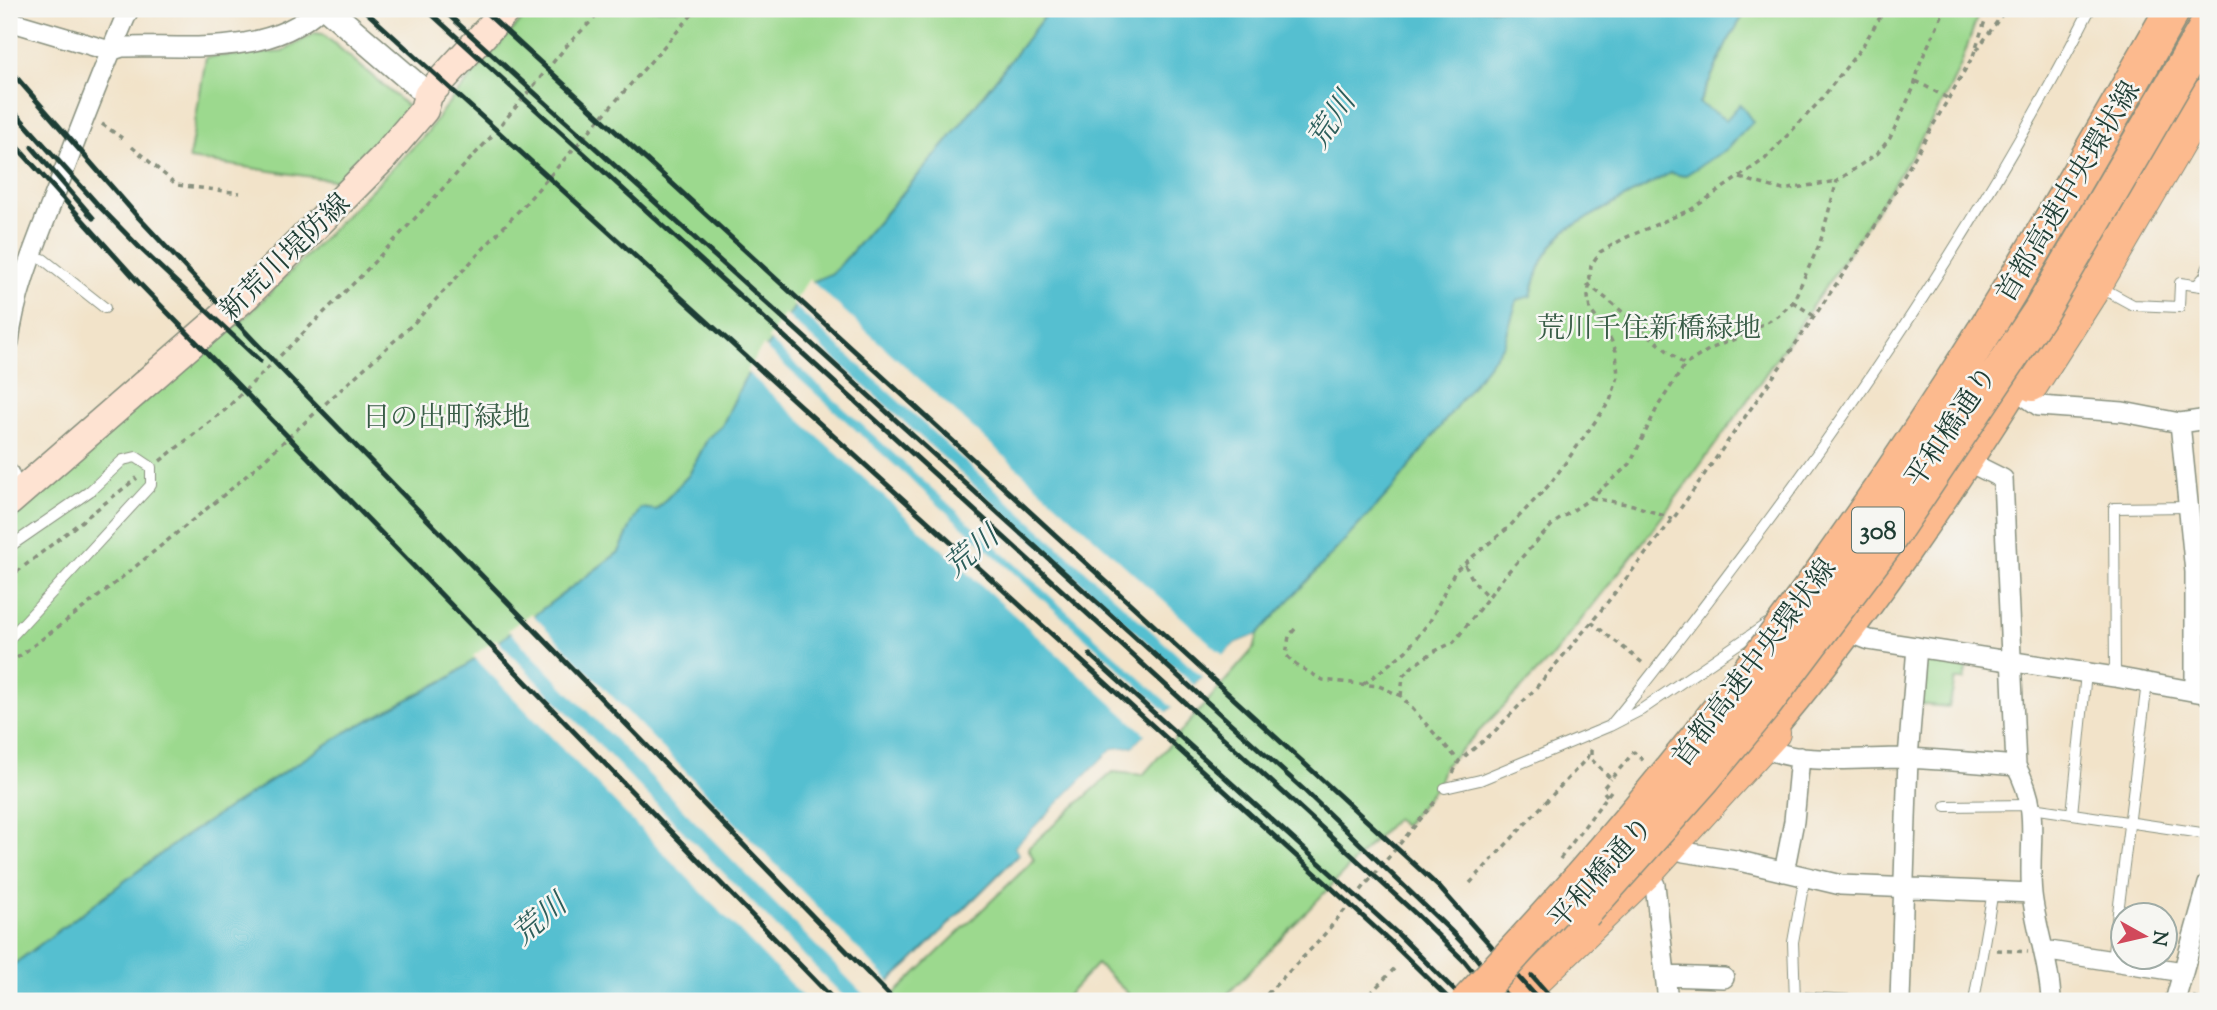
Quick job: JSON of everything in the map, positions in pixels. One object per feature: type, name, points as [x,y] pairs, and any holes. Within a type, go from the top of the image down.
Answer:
[{"type":"highway","points":[[2151,93],[2172,9]]},
{"type":"highway","name":"首都高速中央環状線","points":[[1469,1001],[1582,879],[1736,688],[1836,553],[1983,333],[2041,239],[2172,9]]},
{"type":"highway","points":[[1582,879],[1698,762],[1824,603],[1934,444],[2061,245],[2198,9]]},
{"type":"highway","name":"首都高速中央環状線","points":[[1516,999],[1564,933],[1713,767],[1762,707],[1887,541],[2041,310],[2208,25]]},
{"type":"highway","points":[[1564,933],[1646,863],[1743,756],[1833,647],[1973,450],[2099,246],[2208,59]]},
{"type":"main road","name":"新荒川堤防線","points":[[14,485],[171,363],[246,296],[382,159],[424,110],[428,95],[507,9]]},
{"type":"main road","points":[[1828,585],[1914,458],[1928,402],[2035,232],[2164,9]]},
{"type":"main road","name":"平和橋通り","points":[[1483,1001],[1675,788],[1828,585],[1944,439],[2063,257],[2206,9]]},
{"type":"main road","name":"平和橋通り","points":[[1516,999],[1645,874],[1763,746],[1856,635],[1916,557],[1979,467],[2096,285],[2208,93]]},
{"type":"street","points":[[9,332],[31,256],[128,9]]},
{"type":"street","points":[[9,21],[110,51],[122,47],[208,46],[276,36],[306,21],[319,9]]},
{"type":"street","points":[[328,9],[428,95]]},
{"type":"street","points":[[2025,396],[2039,405],[2123,412],[2180,422],[2208,419]]},
{"type":"street","points":[[1856,635],[1869,640],[1917,648],[2202,692],[2200,571],[2188,507],[2180,422]]},
{"type":"street","points":[[1979,467],[2003,480],[2016,766],[2027,786],[2032,806],[2032,893],[2051,1001]]},
{"type":"street","points":[[1900,1001],[1908,758],[1917,648]]},
{"type":"street","points":[[1763,746],[1774,753],[1800,757],[1908,758],[2016,766]]},
{"type":"street","points":[[1784,872],[1794,821],[1800,757]]},
{"type":"street","points":[[1675,843],[1684,852],[1735,860],[1840,884],[2032,893]]},
{"type":"street","points":[[1645,874],[1655,886],[1668,1001]]},
{"type":"street","points":[[2175,1001],[2208,884]]},
{"type":"street","points":[[2043,952],[2108,960]]},
{"type":"street","points":[[2178,971],[2183,972]]},
{"type":"street","points":[[1665,976],[1724,978]]},
{"type":"lane","points":[[1610,726],[1654,672],[1798,480],[1880,364],[1939,275],[2016,147],[2090,9]]},
{"type":"lane","points":[[31,256],[43,260],[105,308]]},
{"type":"lane","points":[[2197,285],[2205,276],[2208,267]]},
{"type":"lane","points":[[2096,285],[2133,305],[2179,307],[2180,283],[2208,287]]},
{"type":"lane","points":[[9,547],[90,491],[123,460],[136,457],[151,467],[151,485],[9,639]]},
{"type":"lane","points":[[2115,677],[2114,508],[2188,507]]},
{"type":"lane","points":[[1445,788],[1480,780],[1610,726],[1641,710],[1828,585]]},
{"type":"lane","points":[[2072,814],[2086,673]]},
{"type":"lane","points":[[2119,902],[2126,837],[2131,823],[2147,683]]},
{"type":"lane","points":[[1946,806],[2032,806],[2208,834]]},
{"type":"lane","points":[[1805,876],[1793,942],[1795,999],[1873,1001]]},
{"type":"lane","points":[[1974,1001],[1993,890]]},
{"type":"path","points":[[9,578],[225,410],[362,275],[489,138],[570,42],[604,9]]},
{"type":"path","points":[[9,664],[99,596],[236,485],[414,323],[525,204],[697,9]]},
{"type":"path","points":[[1364,684],[1406,651],[1430,621],[1455,571],[1508,528],[1550,484],[1610,401],[1618,376],[1616,351],[1608,333],[1590,310],[1587,284],[1591,265],[1601,253],[1625,238],[1692,209],[1739,178],[1785,139],[1819,102],[1862,47],[1885,9]]},
{"type":"path","points":[[1739,178],[1783,190],[1837,181],[1878,153],[1890,138],[1945,9]]},
{"type":"path","points":[[1973,56],[1989,9]]},
{"type":"path","points":[[1260,1001],[1318,942],[1431,808],[1460,761],[1535,689],[1673,519],[1871,233],[1973,56],[2006,9]]},
{"type":"path","points":[[1916,81],[1949,99]]},
{"type":"path","points":[[86,113],[122,138]]},
{"type":"path","points":[[132,146],[177,185],[240,193]]},
{"type":"path","points":[[1401,696],[1403,676],[1423,658],[1454,642],[1506,574],[1554,523],[1591,498],[1630,464],[1658,406],[1685,365],[1710,349],[1778,316],[1793,302],[1820,243],[1837,181]]},
{"type":"path","points":[[1587,284],[1617,305],[1685,365]]},
{"type":"path","points":[[1793,302],[1814,317]]},
{"type":"path","points":[[1591,498],[1633,505],[1673,519]]},
{"type":"path","points":[[1465,565],[1474,582],[1488,597]]},
{"type":"path","points":[[1591,622],[1654,672]]},
{"type":"path","points":[[1295,629],[1289,636],[1286,655],[1296,665],[1323,680],[1379,686],[1401,696],[1460,761]]},
{"type":"path","points":[[1470,883],[1587,758],[1591,747]]},
{"type":"path","points":[[1607,796],[1604,787],[1633,752],[1637,754]]},
{"type":"path","points":[[1591,759],[1611,779]]},
{"type":"path","points":[[1983,949],[2043,952]]},
{"type":"path","points":[[1363,1001],[1394,969]]},
{"type":"green space","name":"日の出町緑地","points":[[531,9],[1050,9],[946,143],[851,253],[833,273],[812,282],[744,380],[722,426],[708,438],[689,475],[656,510],[631,528],[619,552],[451,677],[346,732],[182,838],[9,968],[9,520],[19,513],[39,488],[247,316],[426,134],[445,107]]},
{"type":"green space","name":"荒川千住新橋緑地","points":[[1747,9],[1980,9],[1949,91],[1910,158],[1843,261],[1738,414],[1647,537],[1550,659],[1443,768],[1438,784],[1404,826],[1395,819],[1221,1001],[1136,1001],[1097,964],[1062,1001],[887,1001],[1034,860],[1028,848],[1113,772],[1143,775],[1255,647],[1257,635],[1393,488],[1504,344],[1517,300],[1531,295],[1544,259],[1567,229],[1670,173],[1685,176],[1726,120],[1699,104],[1727,43]]},
{"type":"green space","points":[[315,33],[323,34],[412,110],[346,182],[189,159],[206,57],[282,52]]},
{"type":"green space","points":[[1920,652],[1968,659],[1964,680],[1955,680],[1949,707],[1915,704]]},
{"type":"water","name":"荒川","points":[[1050,9],[1747,9],[1727,43],[1699,103],[1726,120],[1740,104],[1753,122],[1727,149],[1684,176],[1670,173],[1567,229],[1543,260],[1531,296],[1517,300],[1504,344],[1393,488],[1257,635],[1235,644],[1133,747],[1112,749],[1015,847],[1019,854],[909,964],[867,1001],[9,1001],[9,968],[182,838],[346,732],[451,677],[619,552],[641,508],[656,510],[689,475],[708,438],[722,426],[744,380],[812,282],[833,273],[851,253],[946,143]]},
{"type":"pier","points":[[809,279],[1223,655],[1235,644],[1257,635],[1256,639],[1237,647],[1135,750],[1114,752],[1019,848],[1022,852],[1019,854],[1015,847],[1112,749],[1133,747],[1145,734],[746,371],[763,346],[1167,712],[1172,707],[768,339],[785,314],[1194,685],[1202,677],[792,304]]},
{"type":"pier","points":[[531,613],[892,984],[870,1001],[508,630]]},
{"type":"pier","points":[[496,639],[848,1001],[807,1001],[473,656]]},
{"type":"railway","points":[[363,9],[1391,942],[1451,1001]]},
{"type":"railway","points":[[426,9],[1416,914],[1464,961],[1496,1001]]},
{"type":"railway","points":[[442,9],[1303,789],[1450,930],[1511,1001]]},
{"type":"railway","points":[[482,9],[1439,887],[1540,1001]]},
{"type":"railway","points":[[9,69],[138,217],[254,341],[895,1001]]},
{"type":"railway","points":[[9,106],[140,248],[260,361]]},
{"type":"railway","points":[[9,138],[140,284],[835,1001]]},
{"type":"railway","points":[[32,147],[93,218]]},
{"type":"railway","points":[[1090,655],[1399,935],[1465,1001]]},
{"type":"railway","points":[[1532,976],[1554,1001]]}]
